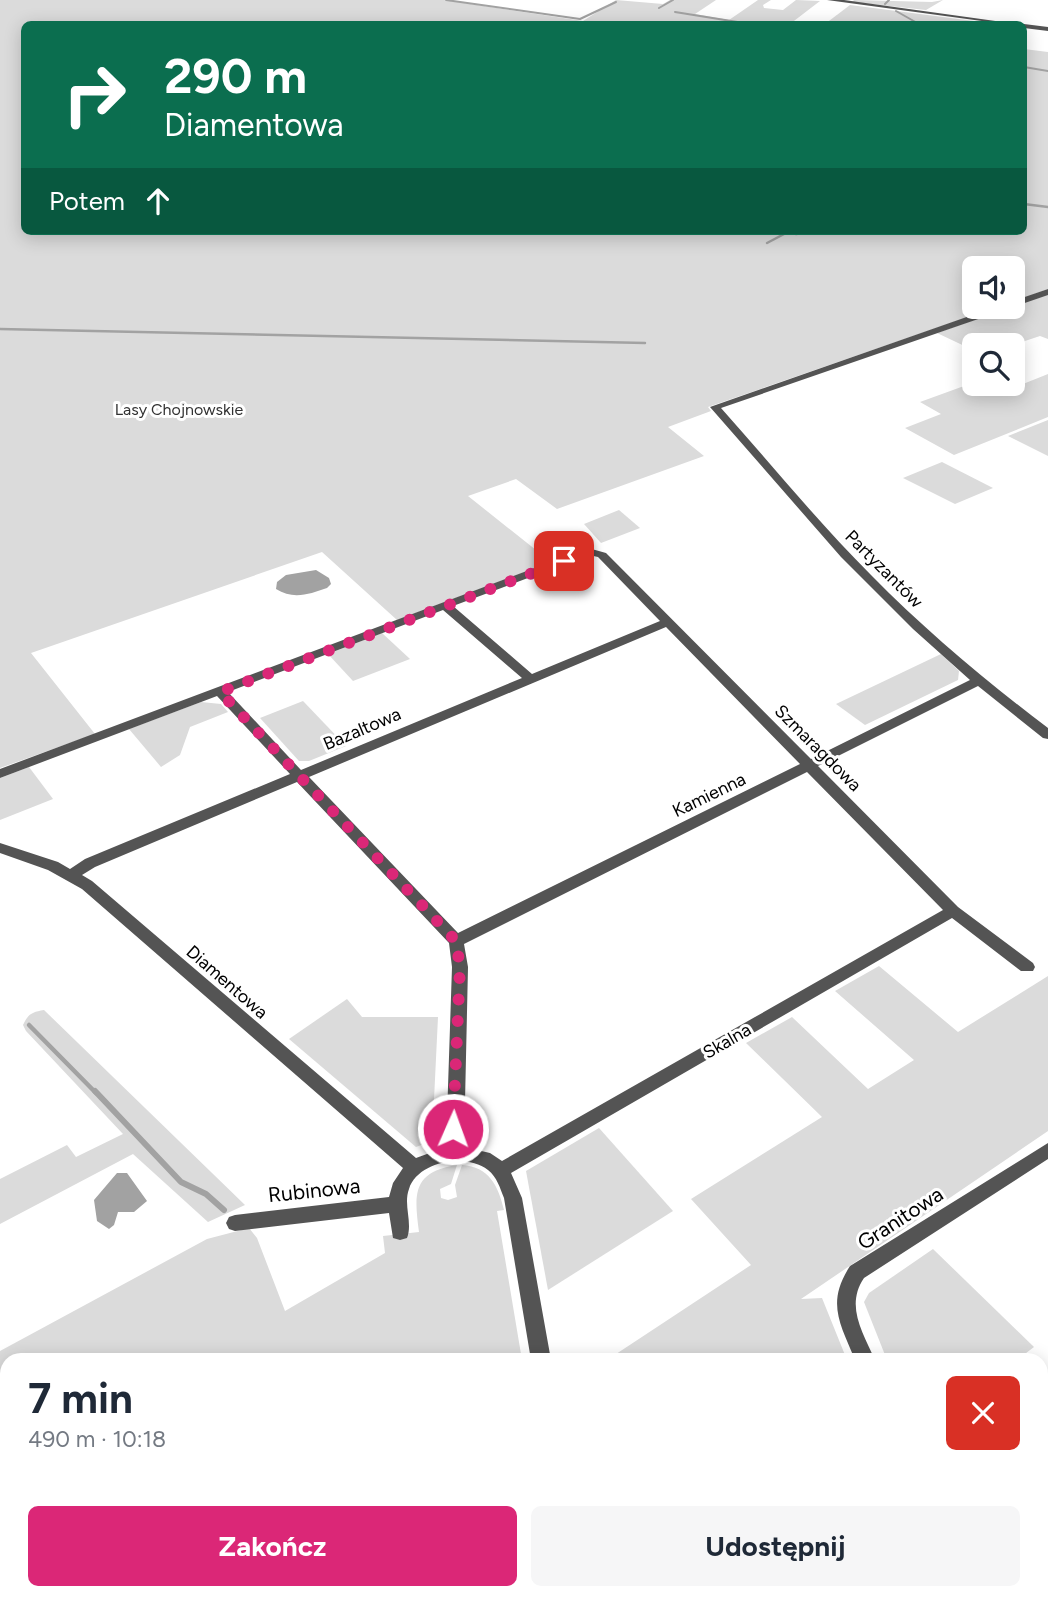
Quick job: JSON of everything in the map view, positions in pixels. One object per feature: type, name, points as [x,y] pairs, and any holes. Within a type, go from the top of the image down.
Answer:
[{"type":"street","points":[[830,0],[991,21]]},
{"type":"street","points":[[1027,26],[1048,29]]},
{"type":"street","points":[[1025,300],[1048,292]]},
{"type":"street","name":"Partyzantów","points":[[969,319],[715,407],[885,597],[978,681],[1048,735]]},
{"type":"street","name":"Szmaragdowa","points":[[446,606],[588,551],[602,555],[953,911],[1027,967]]},
{"type":"street","points":[[0,774],[446,606],[530,679]]},
{"type":"street","name":"Bazaltowa","points":[[73,874],[90,863],[668,622]]},
{"type":"street","name":"Kamienna","points":[[456,941],[978,681]]},
{"type":"street","points":[[220,692],[456,941],[460,967],[455,1154]]},
{"type":"street","name":"Diamentowa","points":[[0,848],[73,874],[416,1169]]},
{"type":"street","name":"Skalna","points":[[501,1170],[953,911]]},
{"type":"street","name":"Granitowa","points":[[861,1353],[844,1305],[844,1292],[857,1272],[1048,1150]]},
{"type":"street","points":[[400,1233],[398,1204],[403,1181],[416,1169],[435,1158],[455,1154],[482,1158],[501,1170],[513,1198],[540,1353]]},
{"type":"street","name":"Rubinowa","points":[[235,1223],[398,1204]]},
{"type":"green space","name":"Lasy Chojnowskie","points":[[0,0],[444,0],[583,21],[21,21],[21,235],[1027,235],[1027,49],[1048,52],[1048,289],[1025,298],[1025,256],[962,256],[962,319],[708,407],[711,411],[668,427],[704,456],[557,509],[516,479],[468,496],[551,562],[397,620],[322,552],[31,653],[95,734],[0,768]]},
{"type":"green space","name":"Lasy Chojnowskie","points":[[616,0],[663,4],[670,0],[716,0],[695,14],[729,20],[758,0],[771,0],[763,5],[764,8],[783,10],[796,0],[820,1],[794,21],[583,21]]},
{"type":"green space","points":[[943,0],[926,10],[852,2]]},
{"type":"green space","points":[[850,5],[974,21],[829,21]]},
{"type":"green space","points":[[1048,294],[1048,339],[1040,336],[1025,341],[1025,333],[962,333],[962,345],[937,333],[977,319],[1025,319],[1025,302]]},
{"type":"green space","points":[[1048,374],[1048,417],[954,455],[905,428],[941,414],[920,402],[962,387],[962,396],[1025,396],[1025,383]]},
{"type":"green space","points":[[1048,420],[1048,456],[1008,436]]},
{"type":"green space","points":[[942,462],[993,488],[955,504],[903,478]]},
{"type":"green space","points":[[619,510],[640,528],[601,543],[584,524]]},
{"type":"green space","points":[[382,633],[410,659],[353,681],[328,654]]},
{"type":"green space","points":[[941,654],[959,671],[958,680],[865,725],[836,704]]},
{"type":"green space","points":[[303,701],[346,746],[309,761],[299,761],[260,718]]},
{"type":"green space","points":[[201,702],[221,704],[228,712],[190,727],[180,755],[161,767],[129,729]]},
{"type":"green space","points":[[29,767],[53,799],[0,820],[0,778]]},
{"type":"green space","points":[[879,966],[958,1032],[1048,976],[1048,1131],[801,1299],[822,1298],[844,1353],[618,1353],[751,1265],[691,1199],[822,1117],[746,1043],[792,1017],[868,1089],[914,1060],[835,991]]},
{"type":"green space","points":[[347,999],[362,1017],[438,1017],[432,1141],[416,1147],[289,1039]]},
{"type":"green space","points":[[44,1010],[245,1205],[208,1222],[133,1154],[0,1224],[0,1179],[67,1145],[76,1157],[123,1134],[26,1031],[23,1025],[29,1016]]},
{"type":"green space","points":[[599,1128],[673,1211],[548,1290],[526,1171]]},
{"type":"green space","points":[[457,1165],[451,1184],[440,1189],[441,1198],[448,1200],[457,1197],[455,1185],[462,1165],[479,1169],[486,1174],[495,1185],[502,1201],[504,1210],[497,1211],[521,1353],[0,1353],[207,1239],[249,1228],[257,1238],[285,1311],[385,1253],[383,1236],[419,1232],[416,1206],[419,1187],[431,1173]]},
{"type":"green space","points":[[933,1249],[1034,1347],[1026,1353],[884,1353],[864,1302],[869,1293]]},
{"type":"shaded area","points":[[316,570],[329,578],[331,584],[327,588],[295,595],[276,589],[277,582],[286,575]]},
{"type":"shaded area","points":[[117,1173],[127,1173],[147,1201],[134,1212],[118,1212],[114,1225],[109,1229],[97,1221],[94,1200]]},
{"type":"waterway","points":[[446,0],[580,19],[616,2]]},
{"type":"waterway","points":[[659,8],[673,0]]},
{"type":"waterway","points":[[885,4],[889,0]]},
{"type":"waterway","points":[[896,11],[914,21]]},
{"type":"waterway","points":[[675,12],[731,21]]},
{"type":"waterway","points":[[1027,68],[1048,71]]},
{"type":"waterway","points":[[1027,204],[1048,207]]},
{"type":"waterway","points":[[767,243],[782,235]]},
{"type":"waterway","points":[[0,329],[645,343]]},
{"type":"waterway","points":[[29,1025],[96,1093]]},
{"type":"waterway","points":[[95,1091],[181,1182],[206,1194],[224,1210]]},
{"type":"route","points":[[453,1129],[460,967],[456,941],[439,920],[220,692],[564,561]]}]
